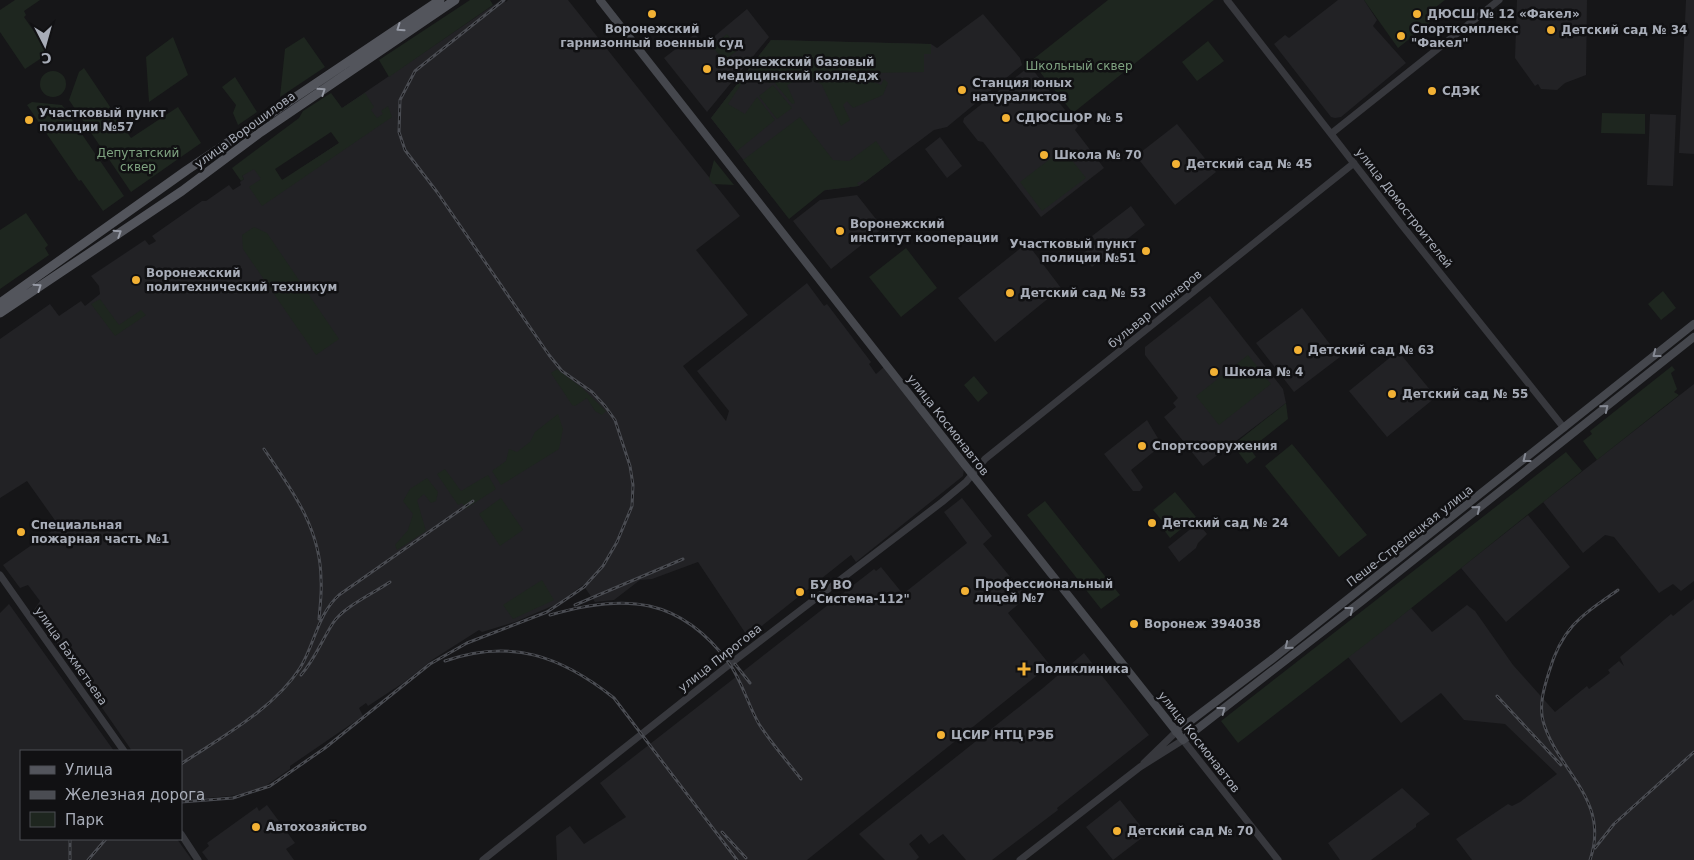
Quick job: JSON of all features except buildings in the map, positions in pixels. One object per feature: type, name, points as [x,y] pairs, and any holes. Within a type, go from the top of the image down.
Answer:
[{"type":"main road","name":"улица Ворошилова","points":[[0,302],[169,183],[440,0]]},
{"type":"main road","name":"улица Ворошилова","points":[[0,313],[177,194],[261,132],[455,0]]},
{"type":"main road","name":"улица Космонавтов","points":[[599,1],[1183,740]]},
{"type":"main road","points":[[169,183],[177,194]]},
{"type":"main road","name":"Пеше-Стрелецкая улица","points":[[1176,732],[1271,660],[1694,324]]},
{"type":"main road","name":"Пеше-Стрелецкая улица","points":[[1183,740],[1362,601],[1694,337]]},
{"type":"street","name":"улица Домостроителей","points":[[1228,0],[1354,163],[1564,428]]},
{"type":"street","points":[[1332,133],[1499,0]]},
{"type":"street","name":"бульвар Пионеров","points":[[972,475],[985,459],[1354,163]]},
{"type":"street","name":"улица Пирогова","points":[[483,860],[733,662],[856,570],[966,482],[972,475]]},
{"type":"street","name":"улица Бахметьева","points":[[0,575],[123,750]]},
{"type":"street","name":"Пеше-Стрелецкая улица","points":[[1140,767],[1176,732]]},
{"type":"street","name":"Пеше-Стрелецкая улица","points":[[1020,860],[1140,767],[1183,740]]},
{"type":"street","name":"улица Космонавтов","points":[[1183,740],[1278,860]]},
{"type":"street","points":[[182,836],[198,860]]},
{"type":"shaded area","points":[[501,0],[506,2],[508,0],[568,0],[740,216],[696,250],[748,315],[683,366],[726,421],[729,411],[697,371],[807,283],[824,306],[827,304],[871,362],[869,364],[876,374],[884,367],[964,469],[963,476],[856,562],[851,555],[748,637],[698,562],[652,579],[640,580],[614,600],[595,602],[583,585],[557,604],[515,622],[482,632],[479,630],[432,660],[403,683],[368,706],[366,703],[359,708],[363,716],[290,766],[290,769],[267,785],[255,791],[230,796],[182,800],[182,750],[131,750],[34,610],[40,601],[28,585],[20,588],[3,565],[59,526],[27,481],[0,498],[0,339],[50,304],[59,316],[81,301],[85,306],[100,294],[99,286],[91,276],[145,240],[149,245],[156,241],[152,236],[202,201],[206,201],[229,185],[233,190],[241,185],[240,182],[244,179],[242,176],[253,168],[283,180],[339,143],[342,108]]},
{"type":"shaded area","points":[[1338,0],[1364,0],[1377,20],[1373,26],[1406,63],[1341,117],[1335,118],[1331,117],[1274,44],[1285,35],[1289,38]]},
{"type":"shaded area","name":"Детский сад № 34","points":[[1517,0],[1587,0],[1586,75],[1565,83],[1557,90],[1541,89],[1538,84],[1535,86],[1515,58]]},
{"type":"shaded area","points":[[1686,0],[1694,0],[1694,154],[1679,153]]},
{"type":"shaded area","name":"Воронежский базовый медицинский колледж","points":[[747,9],[769,37],[707,112],[664,58],[695,34],[704,45]]},
{"type":"shaded area","points":[[983,14],[1020,58],[1022,65],[947,127],[934,130],[859,186],[772,197],[711,118],[771,40],[931,44],[937,48]]},
{"type":"shaded area","name":"Школа № 70","points":[[1026,69],[1032,69],[1078,126],[1075,130],[1104,168],[1041,217],[983,142],[978,141],[963,122],[964,118]]},
{"type":"shaded area","points":[[1650,114],[1676,115],[1673,186],[1647,185]]},
{"type":"shaded area","name":"Детский сад № 45","points":[[1177,124],[1216,172],[1175,205],[1136,156]]},
{"type":"shaded area","points":[[940,137],[962,166],[947,178],[925,149]]},
{"type":"shaded area","name":"Воронежский институт кооперации","points":[[857,195],[883,228],[831,269],[793,221],[820,200]]},
{"type":"shaded area","points":[[1131,206],[1145,225],[1092,267],[1082,254],[1097,243],[1092,236]]},
{"type":"shaded area","name":"Детский сад № 53","points":[[1027,243],[1061,288],[995,342],[958,298]]},
{"type":"shaded area","name":"Школа № 4","points":[[1210,296],[1283,389],[1286,403],[1203,466],[1164,417],[1176,407],[1173,403],[1178,398],[1145,355],[1145,347]]},
{"type":"shaded area","name":"Детский сад № 63","points":[[1302,308],[1340,357],[1294,392],[1256,343]]},
{"type":"shaded area","name":"Детский сад № 55","points":[[1398,351],[1436,397],[1387,437],[1349,391]]},
{"type":"shaded area","points":[[1694,384],[1694,581],[1681,591],[1673,584],[1659,593],[1614,537],[1605,535],[1583,553],[1543,502]]},
{"type":"shaded area","points":[[1147,420],[1162,445],[1131,470],[1143,487],[1140,491],[1133,491],[1104,454]]},
{"type":"shaded area","points":[[962,498],[992,536],[983,544],[1027,597],[1008,613],[1050,665],[807,860],[557,860],[556,836],[570,826],[584,844],[626,817],[600,783],[874,569],[876,571],[881,567],[903,594],[967,543],[944,512]]},
{"type":"shaded area","points":[[1528,515],[1570,567],[1506,622],[1461,568]]},
{"type":"shaded area","points":[[1198,523],[1207,534],[1198,543],[1196,548],[1179,562],[1168,547]]},
{"type":"shaded area","points":[[1694,599],[1694,860],[1472,860],[1456,839],[1508,804],[1512,806],[1520,802],[1557,774],[1505,724],[1464,720],[1441,693],[1401,723],[1348,657],[1411,608],[1432,632],[1467,605],[1475,611],[1513,665],[1555,712],[1587,686],[1589,689],[1610,673],[1608,670],[1619,661],[1624,666],[1620,657],[1671,614],[1673,616]]},
{"type":"shaded area","points":[[9,604],[113,750],[20,750],[20,840],[178,840],[192,860],[0,860],[0,613]]},
{"type":"shaded area","points":[[1084,653],[1149,735],[1057,808],[1058,810],[992,860],[966,860],[943,834],[929,844],[921,834],[909,844],[919,857],[916,860],[885,860],[859,834],[1043,688]]},
{"type":"shaded area","points":[[1402,788],[1430,814],[1416,824],[1416,827],[1371,860],[1340,860],[1328,843]]},
{"type":"shaded area","name":"Детский сад № 70","points":[[1120,800],[1147,834],[1113,860],[1086,827]]},
{"type":"shaded area","name":"Автохозяйство","points":[[267,805],[295,843],[286,849],[294,860],[208,860],[202,852],[209,846],[207,843],[257,807],[259,811]]},
{"type":"green space","points":[[15,0],[40,0],[24,11],[26,15],[24,17],[49,53],[25,69],[0,32],[0,10]]},
{"type":"green space","points":[[470,0],[490,0],[493,5],[389,77],[379,60]]},
{"type":"green space","name":"Школьный сквер","points":[[1108,0],[1214,0],[1073,113],[1031,61]]},
{"type":"green space","name":"Спорткомплекс \"Факел\"","points":[[1364,0],[1445,0],[1427,14],[1432,21],[1398,48]]},
{"type":"green space","points":[[727,34],[739,49],[724,61],[712,46]]},
{"type":"green space","points":[[173,37],[188,75],[149,102],[146,57]]},
{"type":"green space","points":[[304,37],[325,67],[280,97],[285,49]]},
{"type":"green space","points":[[771,40],[931,44],[931,54],[924,54],[924,72],[869,73],[871,81],[881,85],[884,79],[888,83],[883,95],[853,108],[847,101],[843,105],[850,120],[841,126],[822,85],[808,74],[787,85],[795,103],[792,104],[774,82],[769,83],[752,68],[728,104],[745,114],[757,97],[775,120],[737,151],[711,118]]},
{"type":"green space","points":[[1208,41],[1224,61],[1197,81],[1182,62]]},
{"type":"green space","name":"Депутатский сквер","points":[[84,68],[131,138],[178,107],[201,143],[131,192],[69,100],[79,72]]},
{"type":"green space","points":[[53,71],[62,75],[66,84],[62,93],[53,97],[44,93],[40,84],[44,75]]},
{"type":"green space","points":[[235,77],[257,112],[238,125],[233,113],[236,105],[222,87]]},
{"type":"green space","points":[[773,85],[792,108],[777,119],[759,96]]},
{"type":"green space","points":[[331,93],[342,108],[365,93],[374,107],[371,110],[377,118],[383,114],[381,111],[388,106],[392,117],[262,206],[249,187],[261,179],[254,169],[242,176],[244,179],[241,181],[232,168],[299,118],[303,111]],"holes":[[[331,132],[339,143],[282,180],[275,169]]]},
{"type":"green space","name":"Депутатский сквер","points":[[32,102],[62,105],[124,196],[103,211],[81,180],[79,181],[27,105]]},
{"type":"green space","points":[[1602,113],[1645,114],[1645,134],[1601,133]]},
{"type":"green space","points":[[800,117],[833,160],[849,161],[876,141],[891,162],[865,182],[863,180],[857,183],[859,186],[825,190],[789,219],[743,160]]},
{"type":"green space","points":[[1063,149],[1086,178],[1042,211],[1020,182]]},
{"type":"green space","points":[[714,160],[734,185],[713,184],[709,179]]},
{"type":"green space","points":[[26,213],[48,245],[45,248],[49,255],[0,289],[0,230]]},
{"type":"green space","points":[[254,227],[267,233],[339,339],[316,355],[243,249],[242,235]]},
{"type":"green space","points":[[906,248],[937,288],[901,317],[869,277]]},
{"type":"green space","points":[[1663,291],[1676,308],[1661,320],[1648,304]]},
{"type":"green space","points":[[100,299],[119,325],[141,310],[146,315],[115,336],[91,304]]},
{"type":"green space","points":[[1248,355],[1271,384],[1219,425],[1196,396]]},
{"type":"green space","points":[[1672,366],[1675,370],[1671,373],[1677,389],[1674,392],[1679,395],[1597,460],[1583,441],[1592,434],[1590,431]]},
{"type":"green space","points":[[557,369],[581,387],[606,411],[602,415],[595,411],[587,398],[575,406],[572,405],[551,373]]},
{"type":"green space","points":[[974,376],[988,393],[978,402],[964,385]]},
{"type":"green space","points":[[1286,403],[1288,419],[1250,449],[1256,457],[1247,464],[1233,445]]},
{"type":"green space","points":[[558,414],[563,429],[559,449],[501,485],[492,471],[506,461],[509,449],[517,452],[530,442],[535,432]]},
{"type":"green space","points":[[1292,444],[1367,535],[1339,557],[1265,466]]},
{"type":"green space","points":[[1566,452],[1582,471],[1384,630],[1238,743],[1221,721]]},
{"type":"green space","points":[[445,469],[461,491],[488,475],[496,489],[467,508],[462,503],[458,505],[437,474]]},
{"type":"green space","points":[[427,478],[438,492],[436,501],[431,503],[424,494],[417,500],[426,531],[397,550],[395,545],[408,530],[413,514],[403,501],[410,489]]},
{"type":"green space","points":[[1175,492],[1196,517],[1170,538],[1161,526],[1164,523],[1153,510]]},
{"type":"green space","points":[[501,498],[523,530],[500,546],[479,514]]},
{"type":"green space","points":[[1045,501],[1120,595],[1101,609],[1027,515]]},
{"type":"green space","points":[[542,580],[554,600],[513,619],[503,605]]},
{"type":"railway","points":[[182,802],[233,798],[270,786],[325,748],[430,664],[467,643],[547,612],[584,587],[603,566],[617,542],[632,506],[633,485],[630,466],[615,420],[592,392],[562,371],[549,355],[437,192],[405,150],[399,132],[400,100],[415,71],[504,0]]},
{"type":"railway","points":[[264,449],[303,511],[316,544],[320,561],[321,585],[319,619]]},
{"type":"railway","points":[[182,763],[245,722],[276,697],[300,668],[326,611],[339,595],[473,501]]},
{"type":"railway","points":[[575,605],[683,559]]},
{"type":"railway","points":[[301,675],[338,617],[351,606],[390,582]]},
{"type":"railway","points":[[1590,860],[1595,839],[1593,820],[1588,802],[1550,739],[1543,721],[1542,702],[1545,684],[1554,657],[1567,633],[1593,607],[1618,590]]},
{"type":"railway","points":[[550,615],[577,608],[627,603],[649,606],[671,613],[691,625],[710,641],[729,663],[738,677],[759,724],[801,779]]},
{"type":"railway","points":[[445,661],[469,654],[492,651],[514,652],[534,655],[555,662],[575,671],[594,683],[614,698],[737,860]]},
{"type":"railway","points":[[735,664],[750,683]]},
{"type":"railway","points":[[1497,696],[1561,765]]},
{"type":"railway","points":[[1595,848],[1614,824],[1694,752]]},
{"type":"railway","points":[[722,832],[746,858]]},
{"type":"railway","points":[[70,840],[70,860]]},
{"type":"railway","points":[[88,860],[105,840]]},
{"type":"place","name":"Воронежский гарнизонный военный суд","points":[[652,14]]},
{"type":"place","name":"ДЮСШ № 12 «Факел»","points":[[1417,14]]},
{"type":"place","name":"Детский сад № 34","points":[[1551,30]]},
{"type":"place","name":"Спорткомплекс \"Факел\"","points":[[1401,36]]},
{"type":"place","name":"Воронежский базовый медицинский колледж","points":[[707,69]]},
{"type":"place","name":"Станция юных натуралистов","points":[[962,90]]},
{"type":"place","name":"СДЭК","points":[[1432,91]]},
{"type":"place","name":"СДЮСШОР № 5","points":[[1006,118]]},
{"type":"place","name":"Участковый пункт полиции №57","points":[[29,120]]},
{"type":"place","name":"Школа № 70","points":[[1044,155]]},
{"type":"place","name":"Детский сад № 45","points":[[1176,164]]},
{"type":"place","name":"Воронежский институт кооперации","points":[[840,231]]},
{"type":"place","name":"Участковый пункт полиции №51","points":[[1146,251]]},
{"type":"place","name":"Воронежский политехнический техникум","points":[[136,280]]},
{"type":"place","name":"Детский сад № 53","points":[[1010,293]]},
{"type":"place","name":"Детский сад № 63","points":[[1298,350]]},
{"type":"place","name":"Школа № 4","points":[[1214,372]]},
{"type":"place","name":"Детский сад № 55","points":[[1392,394]]},
{"type":"place","name":"Спортсооружения","points":[[1142,446]]},
{"type":"place","name":"Детский сад № 24","points":[[1152,523]]},
{"type":"place","name":"Специальная пожарная часть №1","points":[[21,532]]},
{"type":"place","name":"Профессиональный лицей №7","points":[[965,591]]},
{"type":"place","name":"БУ ВО \"Система-112\"","points":[[800,592]]},
{"type":"place","name":"Воронеж 394038","points":[[1134,624]]},
{"type":"place","name":"Поликлиника","points":[[1024,669]]},
{"type":"place","name":"ЦСИР НТЦ РЭБ","points":[[941,735]]},
{"type":"place","name":"Автохозяйство","points":[[256,827]]},
{"type":"place","name":"Детский сад № 70","points":[[1117,831]]}]
